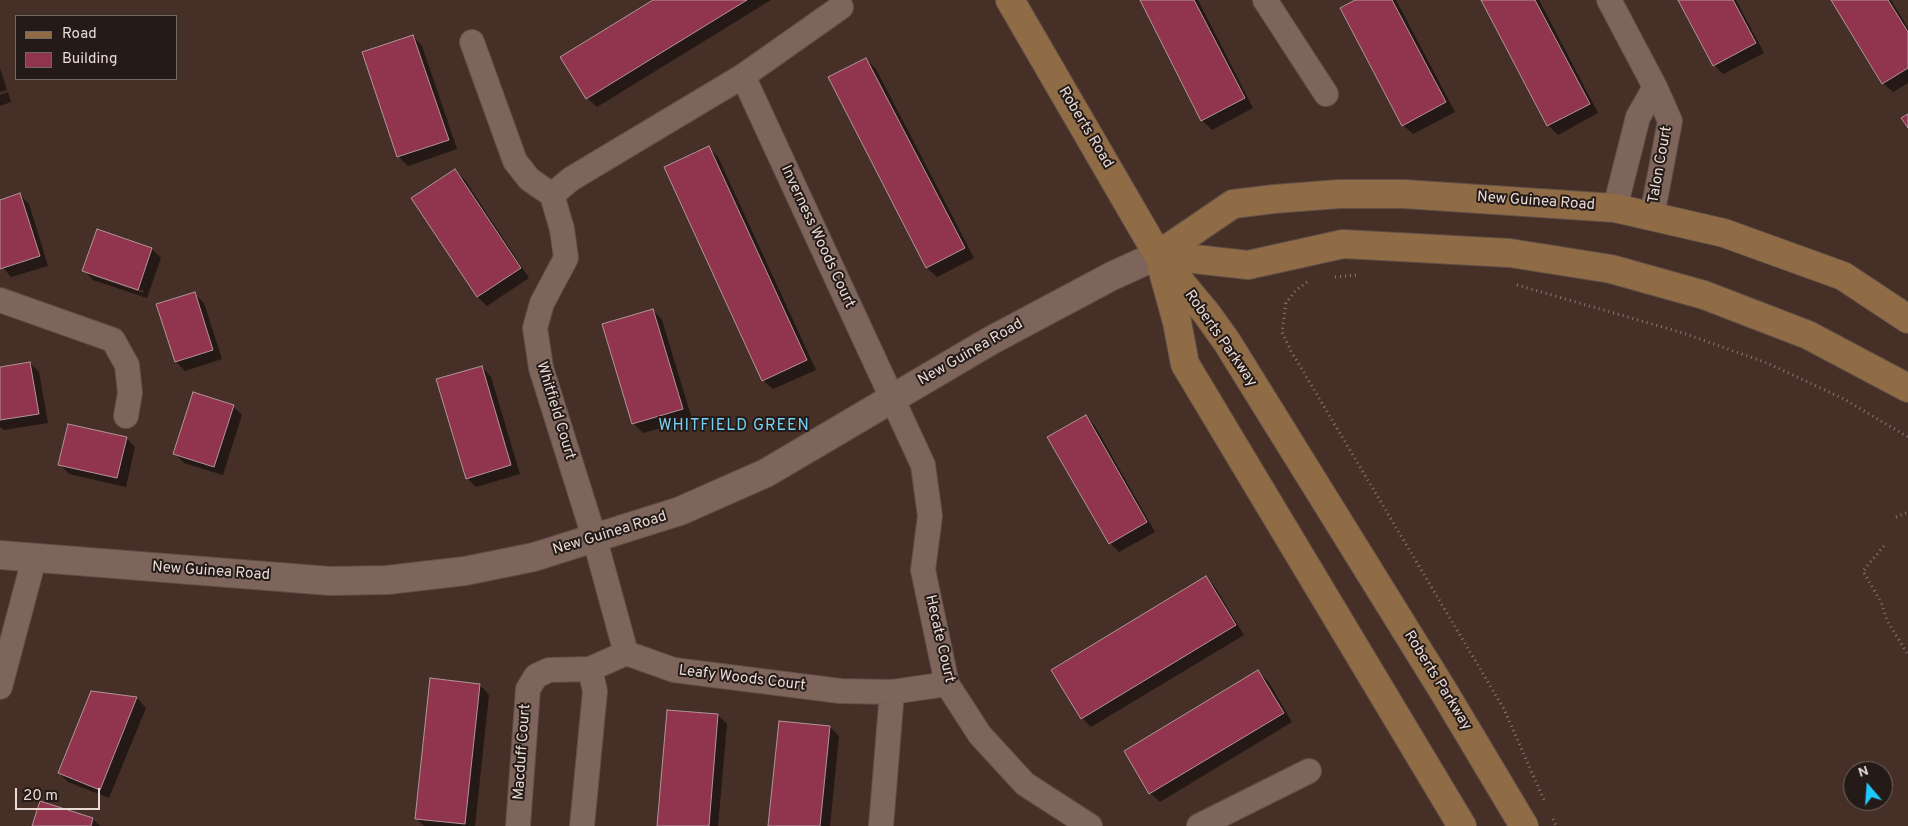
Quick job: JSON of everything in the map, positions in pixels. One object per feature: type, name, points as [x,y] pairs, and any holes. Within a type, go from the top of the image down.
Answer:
[{"type":"main road","name":"Roberts Road","points":[[1010,0],[1158,256]]},
{"type":"main road","name":"New Guinea Road","points":[[1158,256],[1233,204],[1274,199],[1339,194],[1404,194],[1615,208],[1724,233],[1842,276],[1908,319]]},
{"type":"main road","name":"New Guinea Road","points":[[1158,256],[1248,265],[1343,244],[1510,253],[1611,269],[1704,295],[1808,335],[1908,388]]},
{"type":"main road","name":"Roberts Parkway","points":[[1158,256],[1177,322],[1185,364],[1462,826]]},
{"type":"main road","name":"Roberts Parkway","points":[[1158,256],[1207,314],[1227,342],[1444,692],[1524,826]]},
{"type":"street","points":[[1265,0],[1326,94]]},
{"type":"street","name":"Talon Court","points":[[1609,0],[1655,86],[1670,120],[1652,216]]},
{"type":"street","points":[[472,42],[515,161],[529,179],[552,195],[571,179],[743,76],[841,8]]},
{"type":"street","name":"Inverness Woods Court","points":[[743,76],[892,399]]},
{"type":"street","points":[[1615,208],[1638,116],[1655,86]]},
{"type":"street","name":"Whitfield Court","points":[[552,195],[562,229],[566,258],[542,303],[535,328],[540,368],[595,540]]},
{"type":"street","name":"New Guinea Road","points":[[0,555],[330,581],[387,580],[465,571],[534,557],[595,540],[680,512],[766,473],[990,341],[1112,276],[1158,256]]},
{"type":"street","points":[[0,300],[113,340],[127,366],[130,393],[126,416]]},
{"type":"street","name":"Hecate Court","points":[[892,399],[923,465],[930,516],[923,570],[946,684],[980,736],[1025,784],[1090,826]]},
{"type":"street","points":[[595,540],[626,652]]},
{"type":"street","points":[[1,674],[34,559]]},
{"type":"street","name":"Leafy Woods Court","points":[[626,652],[674,670],[840,691],[892,692],[946,684]]},
{"type":"street","name":"Macduff Court","points":[[518,826],[528,689],[536,676],[549,670],[590,669],[626,652]]},
{"type":"street","points":[[582,826],[595,691],[590,669]]},
{"type":"street","points":[[881,826],[892,692]]},
{"type":"street","points":[[1199,826],[1309,771]]},
{"type":"path","points":[[1329,277],[1366,274]]},
{"type":"path","points":[[1314,280],[1296,290],[1286,303],[1282,332],[1291,351],[1504,709],[1544,802]]},
{"type":"path","points":[[1508,282],[1683,332],[1767,363],[1842,398],[1908,437]]},
{"type":"path","points":[[1896,517],[1908,512]]},
{"type":"path","points":[[1884,546],[1863,571],[1881,602],[1887,620],[1908,655]]},
{"type":"path","points":[[1552,818],[1556,826]]},
{"type":"building","points":[[653,0],[747,0],[586,99],[560,57]]},
{"type":"building","points":[[1140,0],[1194,0],[1245,98],[1201,121]]},
{"type":"building","points":[[1355,0],[1392,0],[1446,102],[1402,126],[1340,8]]},
{"type":"building","points":[[1481,0],[1535,0],[1590,104],[1547,126]]},
{"type":"building","points":[[1678,0],[1733,0],[1756,43],[1713,66]]},
{"type":"building","points":[[1831,0],[1888,0],[1908,32],[1908,68],[1882,84]]},
{"type":"building","points":[[413,35],[449,140],[397,157],[362,52]]},
{"type":"building","points":[[866,58],[965,248],[926,268],[828,77]]},
{"type":"building","points":[[1908,114],[1908,128],[1901,118]]},
{"type":"building","points":[[709,146],[807,360],[762,381],[664,167]]},
{"type":"building","points":[[455,169],[521,268],[477,297],[411,198]]},
{"type":"building","points":[[20,193],[40,256],[0,269],[0,200]]},
{"type":"building","points":[[97,229],[152,248],[138,290],[82,271]]},
{"type":"building","points":[[195,292],[213,350],[175,362],[156,304]]},
{"type":"building","points":[[653,309],[683,409],[632,424],[602,324]]},
{"type":"building","points":[[30,362],[39,414],[0,420],[0,367]]},
{"type":"building","points":[[482,366],[511,465],[466,479],[436,379]]},
{"type":"building","points":[[193,392],[234,405],[214,467],[173,454]]},
{"type":"building","points":[[1086,415],[1147,522],[1109,544],[1047,437]]},
{"type":"building","points":[[68,424],[127,437],[117,478],[58,465]]},
{"type":"building","points":[[1206,576],[1236,625],[1081,719],[1051,670]]},
{"type":"building","points":[[1258,670],[1284,713],[1149,794],[1124,751]]},
{"type":"building","points":[[430,678],[480,684],[465,824],[415,819]]},
{"type":"building","points":[[91,691],[137,697],[100,790],[58,773]]},
{"type":"building","points":[[667,710],[718,714],[709,826],[657,826]]},
{"type":"building","points":[[779,721],[830,726],[820,826],[768,826]]},
{"type":"building","points":[[40,801],[93,818],[91,826],[32,826]]},
{"type":"district","name":"WHITFIELD GREEN","points":[[734,427]]}]
